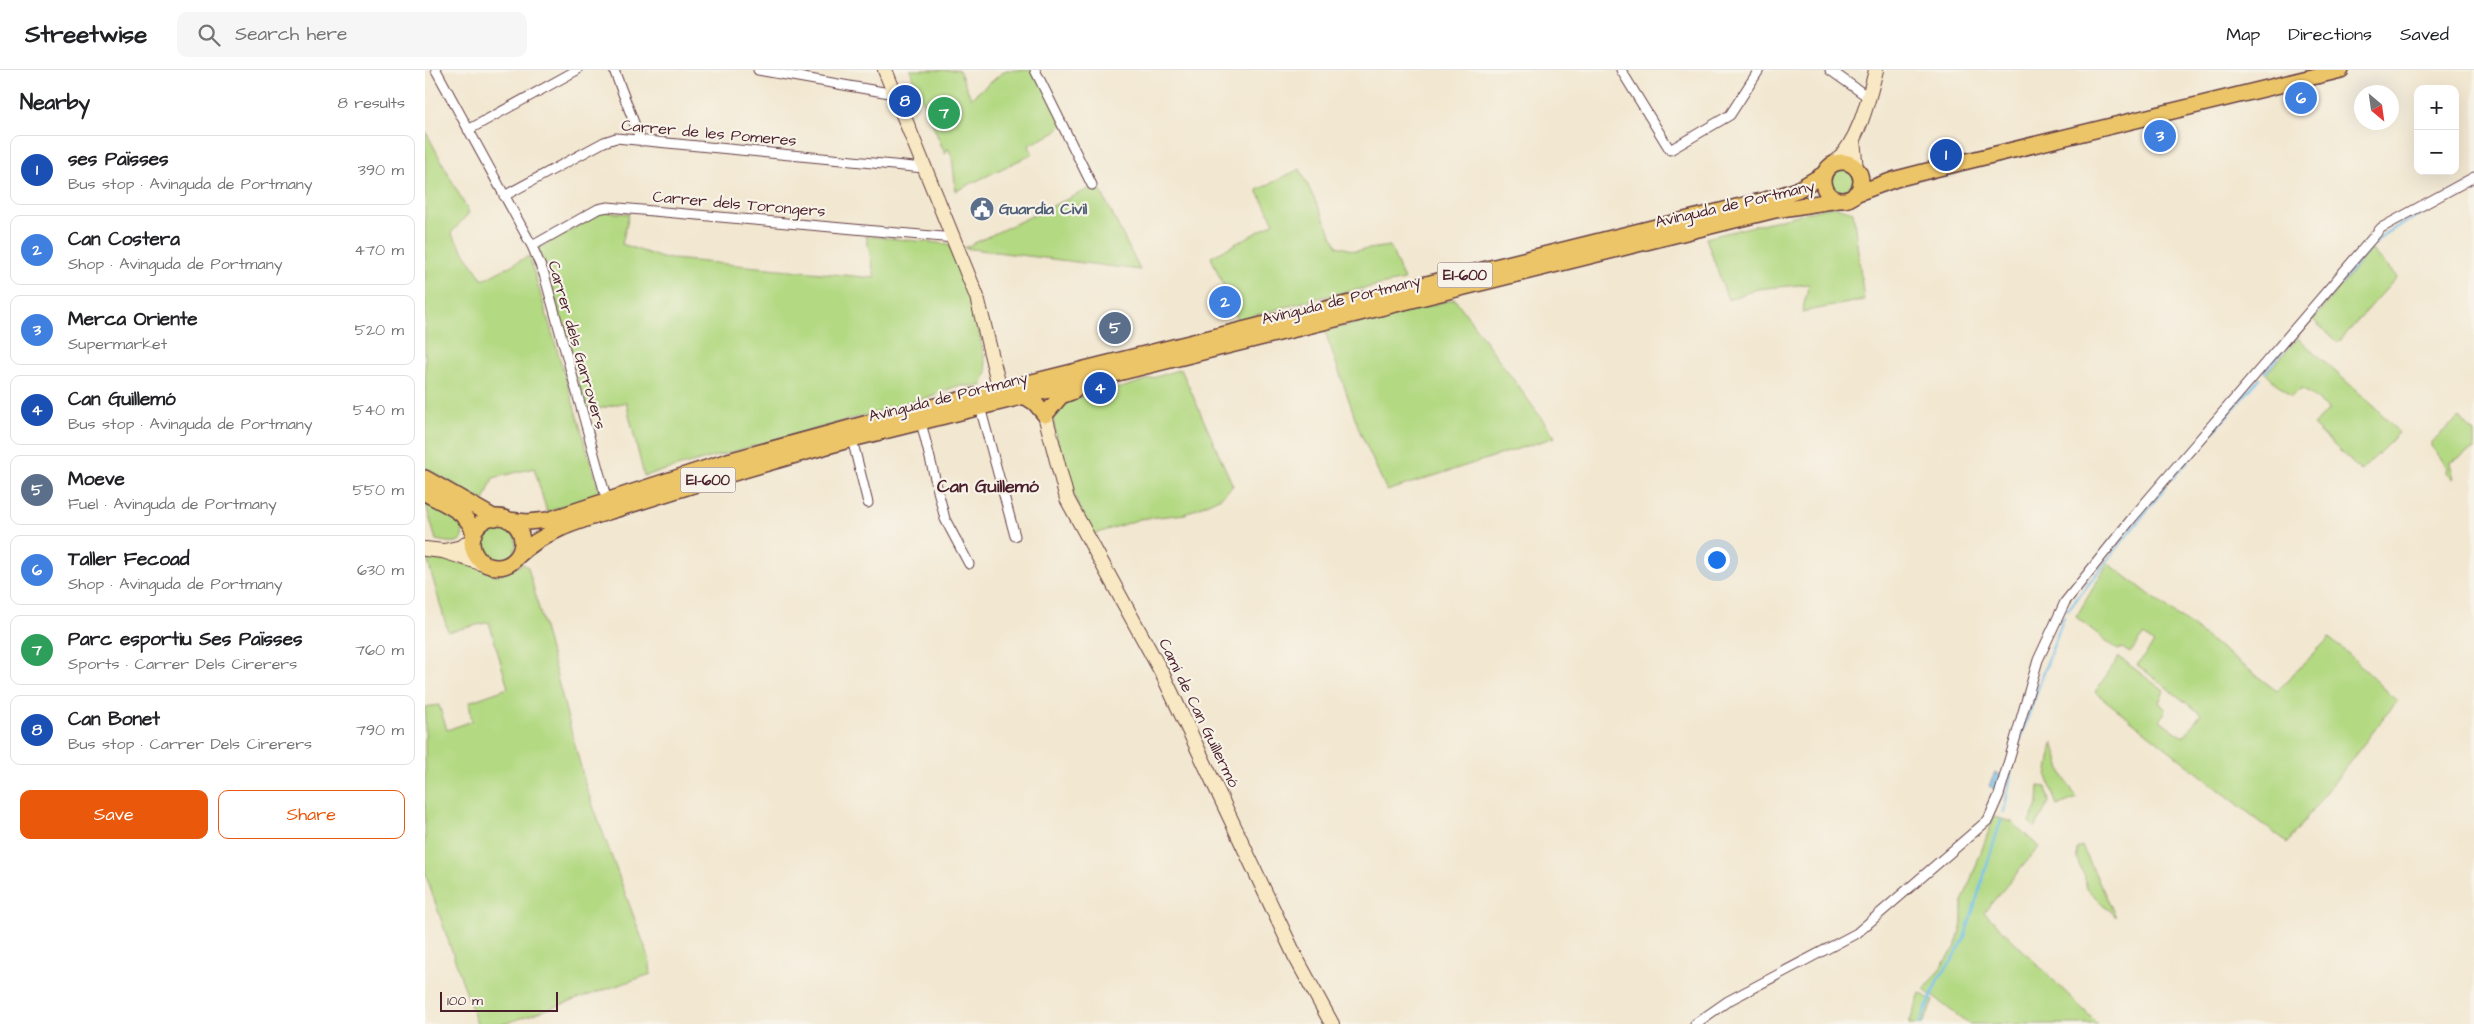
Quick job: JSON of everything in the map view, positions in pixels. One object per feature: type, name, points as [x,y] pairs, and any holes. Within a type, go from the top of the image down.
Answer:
[{"type":"main road","name":"EI-600","points":[[1837,200],[1850,198],[1855,194],[1896,179],[2341,70]]},
{"type":"main road","name":"EI-600","points":[[1829,169],[1847,163],[1857,170],[1875,177],[1896,179]]},
{"type":"main road","points":[[1829,169],[1824,189],[1830,197],[1837,200]]},
{"type":"main road","name":"Avinguda de Portmany","points":[[501,519],[527,522],[548,520],[793,443],[1773,198],[1797,190],[1829,169]]},
{"type":"main road","points":[[1855,194],[1861,185],[1857,170]]},
{"type":"main road","name":"Avinguda de Portmany","points":[[517,557],[537,540],[574,524],[721,476],[852,439],[1775,210],[1837,200]]},
{"type":"main road","points":[[1024,396],[1035,403],[1045,415],[1061,396],[1155,370],[1181,358]]},
{"type":"main road","name":"EI-600","points":[[425,478],[517,528],[521,546],[517,557],[501,567],[487,565]]},
{"type":"main road","points":[[425,493],[463,515],[470,523],[476,556],[487,565]]},
{"type":"main road","points":[[473,536],[482,523],[501,519]]},
{"type":"street","name":"Carrer dels Garrovers","points":[[436,70],[531,246],[544,274],[607,501]]},
{"type":"street","points":[[468,130],[577,70]]},
{"type":"street","points":[[614,70],[641,141]]},
{"type":"street","points":[[758,70],[895,94]]},
{"type":"street","points":[[885,70],[977,297],[1000,390]]},
{"type":"street","points":[[1035,70],[1092,185]]},
{"type":"street","points":[[1621,70],[1670,150],[1729,115],[1759,70]]},
{"type":"street","points":[[1830,70],[1867,97]]},
{"type":"street","points":[[1829,169],[1847,151],[1853,140],[1876,70]]},
{"type":"street","name":"Carrer de les Pomeres","points":[[504,196],[609,140],[641,141],[924,168]]},
{"type":"street","points":[[1853,140],[1857,170]]},
{"type":"street","points":[[1695,1024],[1728,1001],[1857,933],[1988,820],[1999,795],[2038,660],[2065,602],[2133,517],[2381,228],[2474,177]]},
{"type":"street","name":"Carrer dels Torongers","points":[[531,246],[598,209],[608,207],[954,238]]},
{"type":"street","points":[[980,407],[1015,536]]},
{"type":"street","name":"Camí de Can Guillermó","points":[[1045,415],[1067,499],[1163,675],[1295,956],[1332,1024]]},
{"type":"street","points":[[921,422],[945,520],[969,564]]},
{"type":"street","points":[[852,439],[867,503]]},
{"type":"street","points":[[443,551],[457,548],[473,536]]},
{"type":"street","points":[[425,549],[443,551],[487,565]]},
{"type":"green space","points":[[910,70],[959,70],[971,98],[1006,70],[1038,70],[1064,123],[1054,133],[1029,145],[1032,154],[956,191],[952,157],[948,148],[945,154]]},
{"type":"green space","points":[[425,130],[469,213],[451,233],[483,280],[529,256],[600,493],[547,512],[534,468],[493,478],[484,501],[425,468]]},
{"type":"green space","points":[[1842,167],[1852,171],[1856,181],[1852,191],[1842,195],[1832,191],[1828,181],[1832,171]]},
{"type":"green space","points":[[1300,169],[1337,246],[1355,251],[1390,246],[1404,280],[1314,299],[1238,320],[1211,257],[1274,223],[1257,190]]},
{"type":"green space","points":[[1097,183],[1140,270],[964,248],[1095,186]]},
{"type":"green space","points":[[1833,206],[1853,212],[1864,300],[1802,312],[1809,284],[1757,289],[1728,300],[1706,238]]},
{"type":"green space","points":[[603,212],[629,214],[622,244],[662,258],[875,278],[866,236],[949,244],[976,318],[987,371],[982,386],[957,386],[918,401],[644,476],[626,402],[586,412],[549,274],[538,249]]},
{"type":"green space","points":[[2371,249],[2397,277],[2338,343],[2313,320]]},
{"type":"green space","points":[[1455,299],[1555,437],[1387,491],[1360,432],[1325,331]]},
{"type":"green space","points":[[2298,338],[2378,410],[2399,433],[2361,471],[2313,425],[2330,409],[2302,388],[2291,397],[2266,374]]},
{"type":"green space","points":[[1181,369],[1233,486],[1221,497],[1185,514],[1140,519],[1092,535],[1067,477],[1052,416],[1060,406],[1070,399],[1124,387]]},
{"type":"green space","points":[[2460,417],[2474,433],[2474,449],[2450,463],[2454,479],[2445,472],[2448,468],[2431,446],[2431,442]]},
{"type":"green space","points":[[425,502],[462,526],[463,533],[459,540],[452,542],[436,540]]},
{"type":"green space","points":[[492,523],[500,523],[507,526],[513,532],[516,543],[513,554],[507,560],[500,563],[492,563],[485,560],[479,554],[476,547],[476,539],[479,532],[485,526]]},
{"type":"green space","points":[[427,558],[473,565],[496,576],[523,564],[528,567],[586,787],[649,958],[651,974],[504,1024],[477,1024],[425,873],[425,707],[439,705],[447,730],[472,721],[469,702],[508,688],[489,622],[448,632]]},
{"type":"green space","points":[[2108,563],[2277,691],[2329,638],[2351,656],[2397,701],[2287,843],[2095,692],[2119,657],[2164,691],[2159,702],[2166,710],[2160,720],[2183,737],[2201,714],[2137,665],[2154,643],[2144,635],[2130,653],[2122,648],[2118,650],[2076,617]]},
{"type":"green space","points":[[2053,742],[2063,776],[2077,798],[2057,806],[2047,776]]},
{"type":"green space","points":[[2039,786],[2046,787],[2049,802],[2035,828],[2029,822],[2038,803]]},
{"type":"green space","points":[[1994,817],[2012,822],[2039,847],[1984,912],[2098,1024],[1969,1024],[1924,990],[1955,948],[1962,924],[1962,903]]},
{"type":"green space","points":[[2082,846],[2116,917],[2086,888],[2085,877],[2077,860],[2077,848]]},
{"type":"green space","points":[[1920,993],[1933,1001],[1923,1024],[1909,1024]]},
{"type":"water","points":[[1995,773],[2002,776],[1998,791],[1989,786]]},
{"type":"waterway","points":[[2428,210],[2474,184]]},
{"type":"waterway","points":[[2374,245],[2386,233],[2423,213]]},
{"type":"waterway","points":[[2265,372],[2370,248]]},
{"type":"waterway","points":[[2172,479],[2260,378]]},
{"type":"waterway","points":[[2068,610],[2167,485]]},
{"type":"waterway","points":[[2017,747],[2064,616]]},
{"type":"waterway","points":[[2004,812],[2013,762]]},
{"type":"waterway","points":[[1920,1024],[1938,979],[1952,961],[1964,939],[2001,820]]},
{"type":"place","name":"Taller Fecoad","points":[[2301,98]]},
{"type":"place","name":"Can Bonet","points":[[905,101]]},
{"type":"place","name":"Parc esportiu Ses Païsses","points":[[944,113]]},
{"type":"place","name":"Merca Oriente","points":[[2160,136]]},
{"type":"place","name":"ses Païsses","points":[[1946,155]]},
{"type":"place","name":"Guardia Civil","points":[[982,209]]},
{"type":"place","name":"Can Costera","points":[[1225,302]]},
{"type":"place","name":"Moeve","points":[[1115,328]]},
{"type":"place","name":"Can Guillemó","points":[[1100,388]]},
{"type":"district","name":"Can Guillemó","points":[[988,486]]}]
